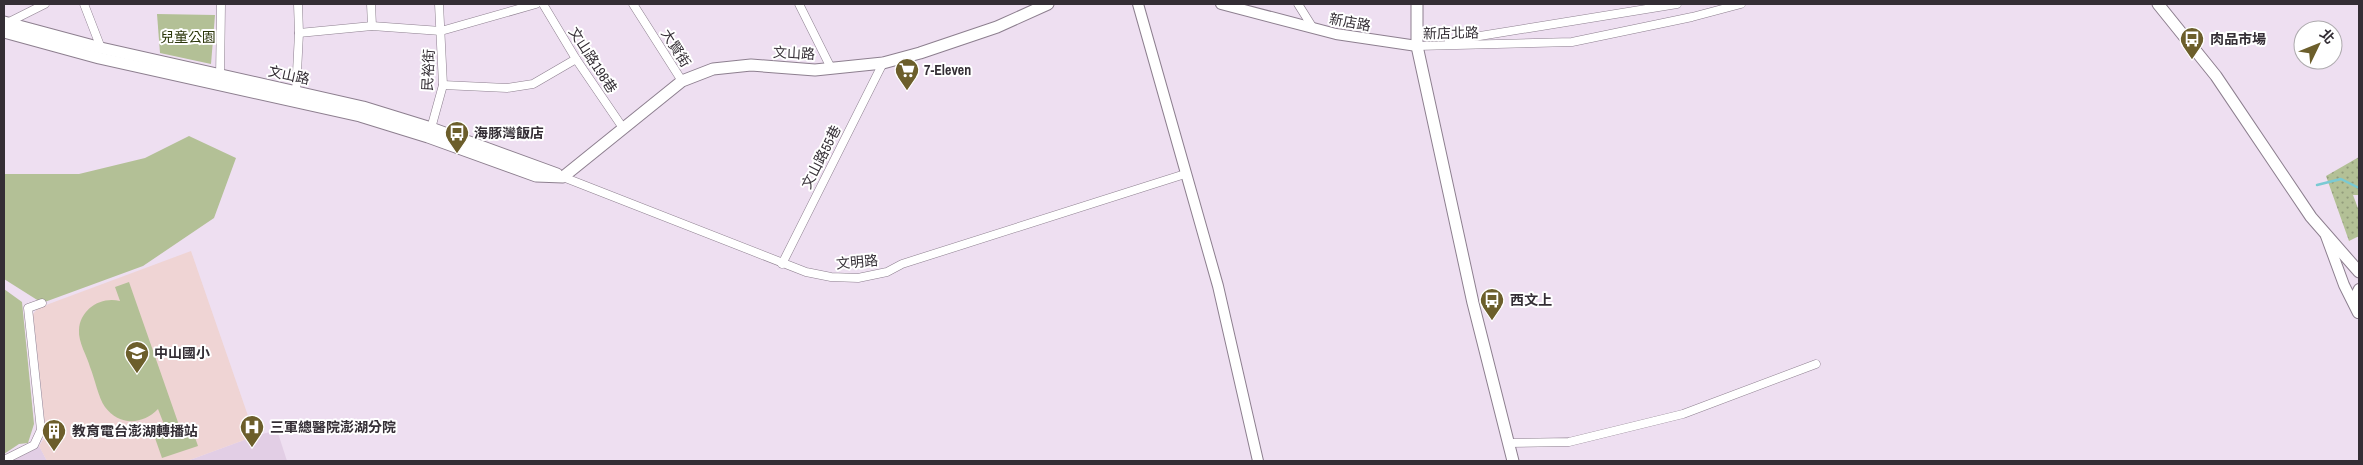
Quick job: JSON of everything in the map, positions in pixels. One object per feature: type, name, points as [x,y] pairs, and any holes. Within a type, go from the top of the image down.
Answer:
[{"type":"main road","name":"文山路","points":[[220,80],[296,92],[363,107],[430,132],[540,166],[563,177],[682,81],[713,69],[751,65],[816,70],[883,63],[920,53],[997,27],[1048,4]]},
{"type":"main road","points":[[1417,4],[1417,46],[1475,313],[1513,461]]},
{"type":"main road","points":[[2158,4],[2216,76],[2326,236],[2359,272]]},
{"type":"main road","name":"文山路","points":[[5,25],[100,53],[220,80],[430,132]]},
{"type":"street","points":[[5,25],[45,4]]},
{"type":"street","points":[[84,4],[100,53]]},
{"type":"street","points":[[220,80],[221,4]]},
{"type":"street","points":[[296,92],[299,33],[298,4]]},
{"type":"street","points":[[371,4],[372,26]]},
{"type":"street","name":"民裕街","points":[[430,132],[443,85],[439,4]]},
{"type":"street","points":[[299,33],[372,26],[441,31],[536,4]]},
{"type":"street","name":"文山路198巷","points":[[543,4],[576,59],[623,128]]},
{"type":"street","name":"大賢街","points":[[633,4],[682,81]]},
{"type":"street","points":[[799,4],[831,68]]},
{"type":"street","points":[[1138,4],[1218,286],[1258,461]]},
{"type":"street","name":"新店路","points":[[1221,4],[1336,34],[1417,46]]},
{"type":"street","points":[[1298,4],[1313,28]]},
{"type":"street","name":"新店北路","points":[[1417,46],[1677,4]]},
{"type":"street","name":"新店北路","points":[[1417,46],[1572,42],[1692,17],[1741,4]]},
{"type":"street","points":[[443,85],[508,88],[534,84],[576,59]]},
{"type":"street","name":"文山路55巷","points":[[782,264],[883,63]]},
{"type":"street","name":"文明路","points":[[563,177],[782,264],[831,278],[858,278],[887,272],[902,264],[1185,174]]},
{"type":"street","points":[[2326,236],[2344,285],[2359,314]]},
{"type":"street","points":[[2359,289],[2355,297],[2359,314]]},
{"type":"street","points":[[4,460],[34,445],[41,430],[28,308],[42,303]]},
{"type":"street","points":[[1508,444],[1569,442],[1683,414],[1816,364]]},
{"type":"shaded area","name":"中山國小","points":[[191,251],[255,436],[187,461],[47,461],[39,446],[46,435],[33,314],[38,308]]},
{"type":"shaded area","name":"三軍總醫院澎湖分院","points":[[277,430],[287,461],[187,461],[255,436]]},
{"type":"shaded area","points":[[39,446],[47,461],[11,461]]},
{"type":"green space","name":"兒童公園","points":[[157,14],[215,15],[211,64],[160,53]]},
{"type":"green space","points":[[189,136],[236,158],[214,218],[143,266],[42,303],[4,279],[4,174],[79,174],[145,158]]},
{"type":"green space","points":[[2359,157],[2359,195],[2353,195],[2359,211],[2359,236],[2349,241],[2326,176]]},
{"type":"green space","points":[[129,282],[180,428],[167,432],[158,409],[145,418],[131,421],[117,418],[105,407],[100,398],[80,339],[80,323],[87,310],[106,300],[120,301],[115,287]]},
{"type":"green space","points":[[4,289],[22,302],[34,424],[28,443],[19,444],[4,454]]},
{"type":"green space","points":[[191,426],[198,446],[162,458],[155,438]]},
{"type":"waterway","points":[[2317,185],[2341,179],[2359,188]]},
{"type":"place","name":"肉品市場","points":[[2192,60]]},
{"type":"place","name":"7-Eleven","points":[[907,91]]},
{"type":"place","name":"海豚灣飯店","points":[[457,154]]},
{"type":"place","name":"西文上","points":[[1492,321]]},
{"type":"place","name":"中山國小","points":[[137,374]]},
{"type":"place","name":"三軍總醫院澎湖分院","points":[[252,448]]},
{"type":"place","name":"教育電台澎湖轉播站","points":[[54,452]]}]
